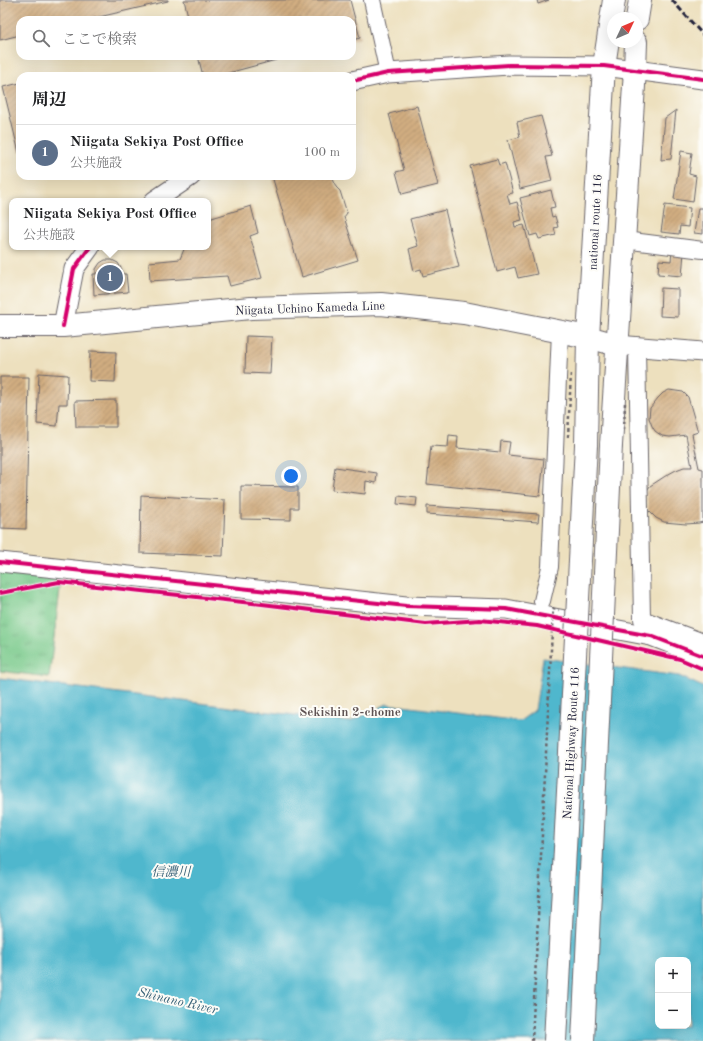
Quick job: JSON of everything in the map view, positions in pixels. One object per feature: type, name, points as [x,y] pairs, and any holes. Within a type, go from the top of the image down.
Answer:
[{"type":"main road","name":"national route 116","points":[[577,444],[588,337],[604,66],[614,0]]},
{"type":"main road","points":[[638,12],[640,0]]},
{"type":"main road","points":[[627,346],[624,240],[636,48]]},
{"type":"main road","name":"Niigata Uchino Kameda Line","points":[[0,326],[64,326],[251,308],[381,304],[464,313],[560,331],[627,346]]},
{"type":"main road","name":"National Highway Route 116","points":[[582,1041],[610,445],[627,346]]},
{"type":"main road","name":"National Highway Route 116","points":[[555,1041],[577,444]]},
{"type":"street","points":[[372,0],[388,73]]},
{"type":"street","points":[[356,80],[388,73],[509,64],[604,66],[703,79]]},
{"type":"street","points":[[158,198],[185,180]]},
{"type":"street","points":[[624,240],[703,250]]},
{"type":"street","points":[[64,326],[74,269],[88,250]]},
{"type":"street","points":[[542,602],[550,567],[560,331]]},
{"type":"street","points":[[703,352],[627,346],[642,619],[703,642]]},
{"type":"street","points":[[0,562],[406,606],[506,609],[651,636],[703,656]]},
{"type":"path","points":[[571,372],[577,444]]},
{"type":"path","points":[[532,1041],[553,609],[560,611],[560,603]]},
{"type":"green space","points":[[0,568],[62,574],[49,677],[0,671]]},
{"type":"water","name":"信濃川","points":[[543,658],[679,676],[703,687],[703,1041],[0,1041],[0,678],[350,722],[387,704],[520,721],[535,710]]},
{"type":"building","points":[[0,0],[168,0],[103,16],[16,16],[16,36],[0,40]]},
{"type":"building","points":[[184,0],[350,0],[354,16],[188,16]]},
{"type":"building","points":[[537,0],[549,0],[538,4]]},
{"type":"building","points":[[356,23],[360,38],[356,39]]},
{"type":"building","points":[[199,60],[276,60],[232,72],[202,72]]},
{"type":"building","points":[[16,84],[16,141],[3,87]]},
{"type":"building","points":[[417,106],[438,185],[402,194],[396,172],[404,170],[389,114]]},
{"type":"building","points":[[676,110],[671,159],[661,160],[665,118]]},
{"type":"building","points":[[541,116],[552,156],[546,157],[552,181],[520,189],[508,140],[520,137],[517,122]]},
{"type":"building","points":[[681,151],[692,153],[689,174],[696,176],[693,202],[674,199]]},
{"type":"building","points":[[497,159],[499,165],[505,163],[513,193],[507,194],[510,204],[517,202],[522,220],[514,222],[515,227],[524,225],[537,274],[518,278],[515,267],[497,272],[470,166]]},
{"type":"building","points":[[273,180],[333,180],[336,187],[340,191],[347,213],[344,217],[358,260],[302,277]]},
{"type":"building","points":[[551,190],[555,207],[550,208],[552,217],[555,216],[558,227],[554,228],[556,235],[539,239],[537,234],[530,236],[520,198]]},
{"type":"building","points":[[665,205],[690,208],[688,227],[680,226],[679,234],[661,232]]},
{"type":"building","points":[[251,206],[258,233],[250,236],[262,278],[230,286],[227,276],[150,281],[149,262],[180,259],[184,250],[211,250],[212,218]]},
{"type":"building","points":[[698,208],[703,208],[703,234],[694,233]]},
{"type":"building","points":[[445,210],[459,267],[423,276],[421,269],[414,271],[409,249],[418,246],[410,219]]},
{"type":"building","points":[[672,251],[684,252],[682,276],[658,274],[659,260],[671,261]]},
{"type":"building","points":[[105,260],[112,260],[118,263],[122,274],[126,274],[128,292],[94,295],[93,274],[96,274],[96,269],[100,263]]},
{"type":"building","points":[[661,288],[678,289],[678,317],[660,316]]},
{"type":"building","points":[[246,336],[272,337],[270,374],[245,373]]},
{"type":"building","points":[[90,351],[116,352],[115,382],[89,381]]},
{"type":"building","points":[[39,373],[68,375],[67,404],[59,404],[57,426],[37,424]]},
{"type":"building","points":[[0,377],[29,377],[26,529],[0,528]]},
{"type":"building","points":[[669,390],[683,392],[688,397],[698,432],[692,434],[699,468],[703,469],[703,522],[699,523],[686,524],[664,522],[656,518],[648,510],[646,492],[650,486],[676,470],[684,467],[692,467],[686,435],[670,437],[662,436],[655,431],[649,418],[650,408],[663,393]]},
{"type":"building","points":[[116,400],[116,427],[76,427],[75,401]]},
{"type":"building","points":[[449,435],[458,436],[457,448],[500,452],[501,441],[510,442],[508,455],[544,459],[540,496],[427,484],[431,446],[448,447]]},
{"type":"building","points":[[335,467],[377,473],[376,483],[366,481],[365,494],[332,490]]},
{"type":"building","points":[[241,486],[298,487],[298,508],[291,508],[291,520],[241,519]]},
{"type":"building","points":[[141,495],[225,500],[223,556],[140,553]]},
{"type":"building","points":[[398,496],[417,498],[416,506],[397,504]]},
{"type":"building","points":[[427,506],[539,514],[538,522],[427,514]]},
{"type":"railway","points":[[672,0],[703,35]]},
{"type":"cycle path","points":[[356,80],[388,73],[509,65],[604,66],[703,79]]},
{"type":"cycle path","points":[[63,326],[74,269],[88,250]]},
{"type":"cycle path","points":[[0,562],[406,606],[506,609],[651,636],[703,656]]},
{"type":"cycle path","points":[[0,593],[59,582],[262,604],[426,624],[480,620],[537,626],[680,659],[703,669]]},
{"type":"place","name":"Niigata Sekiya Post Office","points":[[110,278]]},
{"type":"district","name":"Sekishin 2-chome","points":[[350,711]]},
{"type":"water label","name":"Shinano River","points":[[178,1000]]}]
